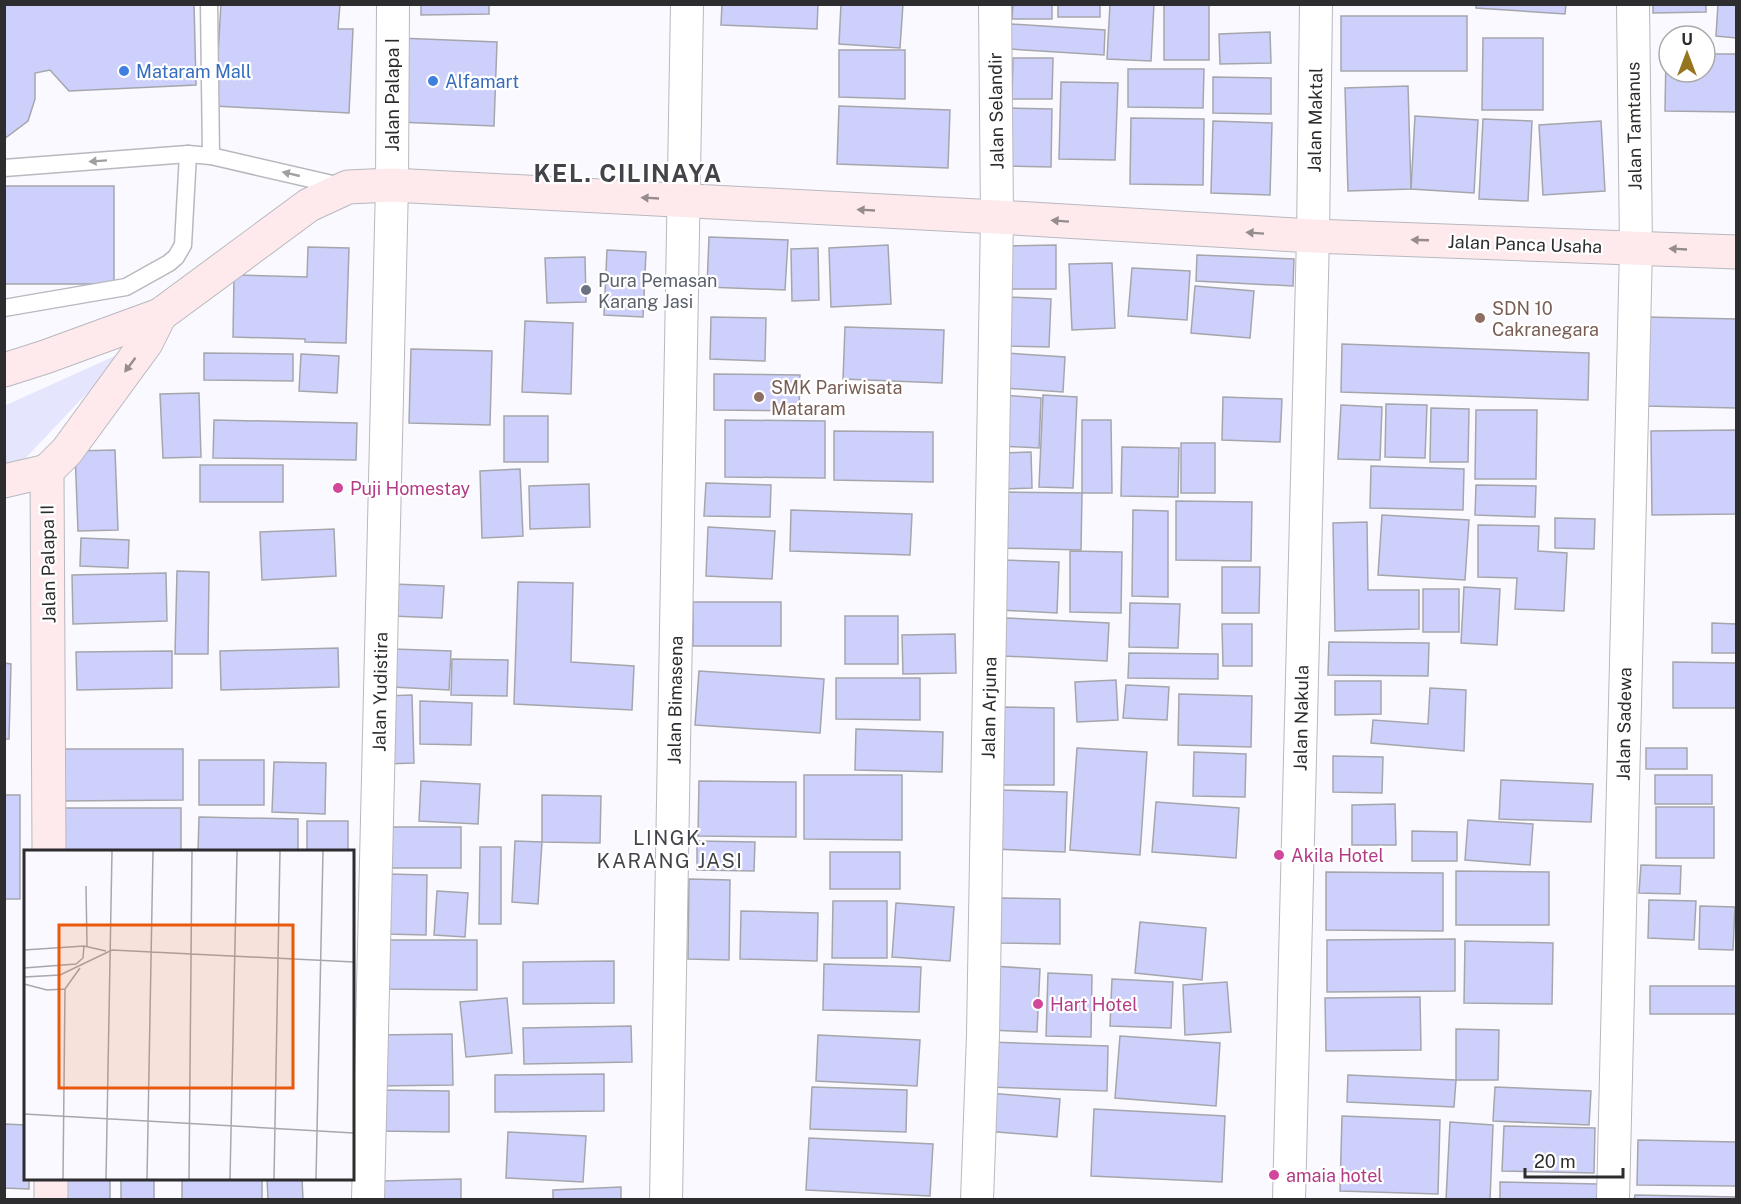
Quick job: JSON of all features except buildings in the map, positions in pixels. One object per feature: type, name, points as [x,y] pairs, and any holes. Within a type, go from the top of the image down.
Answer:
[{"type":"main road","name":"Jalan Panca Usaha","points":[[348,187],[392,185],[1313,236],[1737,252]]},
{"type":"main road","points":[[4,370],[160,315],[309,205],[348,187]]},
{"type":"main road","points":[[4,481],[47,471],[67,451],[146,343],[160,315]]},
{"type":"main road","name":"Jalan Palapa II","points":[[47,471],[49,850]]},
{"type":"main road","points":[[51,1180],[51,1200]]},
{"type":"street","name":"Jalan Palapa I","points":[[392,185],[393,4]]},
{"type":"street","name":"Jalan Bimasena","points":[[666,1200],[687,4]]},
{"type":"street","name":"Jalan Selandir","points":[[995,4],[997,217]]},
{"type":"street","name":"Jalan Maktal","points":[[1313,236],[1316,4]]},
{"type":"street","name":"Jalan Tamtanus","points":[[1633,4],[1636,248]]},
{"type":"street","name":"Jalan Yudistira","points":[[368,1200],[392,185]]},
{"type":"street","name":"Jalan Arjuna","points":[[977,1200],[983,1035],[997,217]]},
{"type":"street","name":"Jalan Nakula","points":[[1289,1200],[1313,236]]},
{"type":"street","name":"Jalan Sadewa","points":[[1613,1200],[1636,248]]},
{"type":"lane","points":[[209,4],[211,156]]},
{"type":"lane","points":[[4,308],[126,287],[169,263],[176,257],[183,245],[189,154]]},
{"type":"lane","points":[[4,168],[189,154],[211,156],[348,187]]},
{"type":"shaded area","points":[[128,350],[18,466],[5,466],[4,406]]},
{"type":"place","name":"Mataram Mall","points":[[124,71]]},
{"type":"place","name":"Alfamart","points":[[433,81]]},
{"type":"place","name":"Pura Pemasan Karang Jasi","points":[[586,290]]},
{"type":"place","name":"SDN 10 Cakranegara","points":[[1480,318]]},
{"type":"place","name":"SMK Pariwisata Mataram","points":[[759,397]]},
{"type":"place","name":"Puji Homestay","points":[[338,488]]},
{"type":"place","name":"Akila Hotel","points":[[1279,855]]},
{"type":"place","name":"Hart Hotel","points":[[1038,1004]]},
{"type":"place","name":"amaia hotel","points":[[1274,1175]]},
{"type":"district","name":"KEL. CILINAYA","points":[[628,173]]},
{"type":"district","name":"LINGK. KARANG JASI","points":[[670,850]]}]
